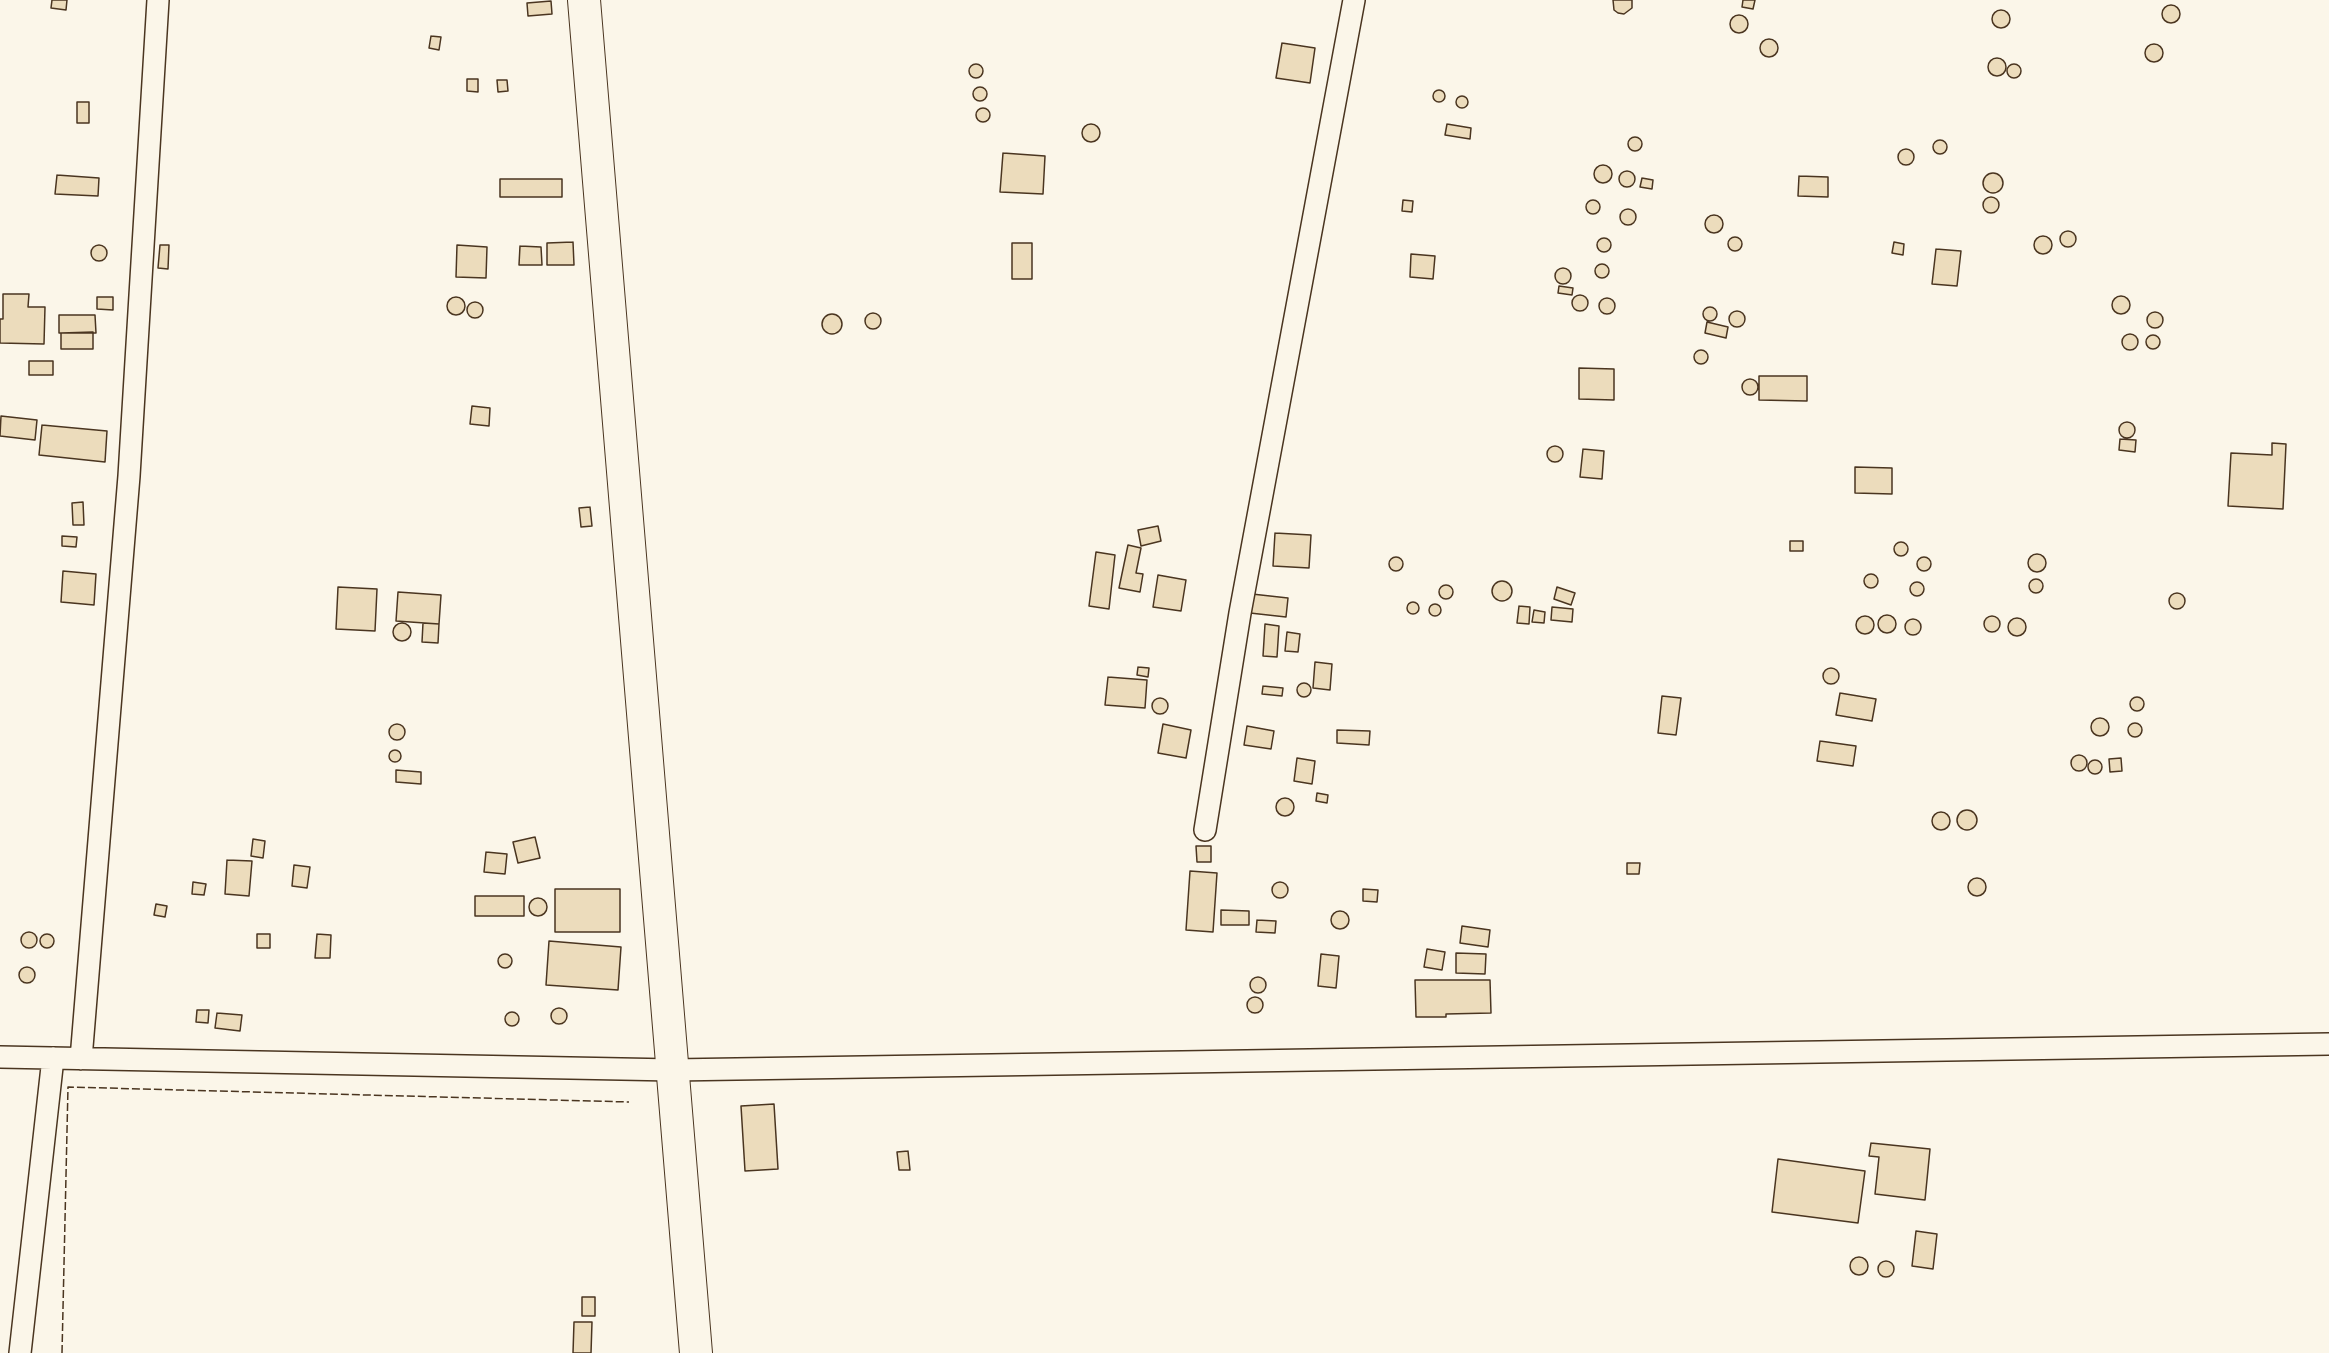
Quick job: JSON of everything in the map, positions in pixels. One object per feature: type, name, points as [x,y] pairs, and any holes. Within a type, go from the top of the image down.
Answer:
[{"type":"highway","points":[[584,0],[696,1353]]},
{"type":"street","points":[[81,1059],[129,476],[158,0]]},
{"type":"street","points":[[1205,830],[1243,602],[1354,0]]},
{"type":"street","points":[[0,1057],[673,1070],[2329,1044]]},
{"type":"street","points":[[20,1353],[53,1058]]},
{"type":"building","points":[[52,0],[67,0],[66,10],[51,8]]},
{"type":"building","points":[[1613,0],[1632,0],[1632,8],[1624,14],[1618,13],[1614,10]]},
{"type":"building","points":[[1743,0],[1755,0],[1753,9],[1742,7]]},
{"type":"building","points":[[551,1],[552,14],[528,16],[527,3]]},
{"type":"building","points":[[2171,5],[2177,8],[2180,14],[2177,20],[2171,23],[2165,20],[2162,14],[2165,8]]},
{"type":"building","points":[[2001,10],[2007,13],[2010,19],[2007,25],[2001,28],[1995,25],[1992,19],[1995,13]]},
{"type":"building","points":[[1739,15],[1745,18],[1748,24],[1745,30],[1739,33],[1733,30],[1730,24],[1733,18]]},
{"type":"building","points":[[431,36],[441,37],[439,50],[429,48]]},
{"type":"building","points":[[1769,39],[1775,42],[1778,48],[1775,54],[1769,57],[1763,54],[1760,48],[1763,42]]},
{"type":"building","points":[[1282,43],[1315,48],[1310,83],[1276,78]]},
{"type":"building","points":[[2154,44],[2160,47],[2163,53],[2160,59],[2154,62],[2148,59],[2145,53],[2148,47]]},
{"type":"building","points":[[1997,58],[2003,61],[2006,67],[2003,73],[1997,76],[1991,73],[1988,67],[1991,61]]},
{"type":"building","points":[[973,64],[979,64],[983,71],[979,78],[973,78],[969,74],[969,68]]},
{"type":"building","points":[[2011,64],[2017,64],[2021,71],[2017,78],[2011,78],[2007,74],[2007,68]]},
{"type":"building","points":[[467,79],[478,79],[478,92],[467,91]]},
{"type":"building","points":[[497,80],[507,80],[508,91],[498,92]]},
{"type":"building","points":[[977,87],[983,87],[987,94],[983,101],[977,101],[973,97],[973,91]]},
{"type":"building","points":[[1439,90],[1445,96],[1439,102],[1433,96]]},
{"type":"building","points":[[1464,96],[1468,102],[1464,108],[1460,108],[1456,100]]},
{"type":"building","points":[[77,102],[89,102],[89,123],[77,123]]},
{"type":"building","points":[[980,108],[986,108],[990,115],[986,122],[980,122],[976,118],[976,112]]},
{"type":"building","points":[[1091,124],[1097,127],[1100,133],[1097,139],[1091,142],[1085,139],[1082,133],[1085,127]]},
{"type":"building","points":[[1447,124],[1471,128],[1470,139],[1445,135]]},
{"type":"building","points":[[1632,137],[1638,137],[1642,144],[1638,151],[1632,151],[1628,147],[1628,141]]},
{"type":"building","points":[[1940,140],[1945,142],[1947,147],[1945,152],[1940,154],[1935,152],[1933,147],[1935,142]]},
{"type":"building","points":[[1903,149],[1909,149],[1914,157],[1912,163],[1903,165],[1898,160],[1898,154]]},
{"type":"building","points":[[1003,153],[1045,156],[1043,194],[1000,192]]},
{"type":"building","points":[[1603,165],[1609,168],[1612,174],[1609,180],[1603,183],[1597,180],[1594,174],[1597,168]]},
{"type":"building","points":[[1624,171],[1630,171],[1635,179],[1633,185],[1624,187],[1619,182],[1619,176]]},
{"type":"building","points":[[1993,173],[2000,176],[2003,183],[2000,190],[1993,193],[1986,190],[1983,183],[1986,176]]},
{"type":"building","points":[[57,175],[99,178],[98,196],[55,194]]},
{"type":"building","points":[[1799,176],[1828,177],[1828,197],[1798,196]]},
{"type":"building","points":[[1642,178],[1653,180],[1652,189],[1640,187]]},
{"type":"building","points":[[500,179],[562,179],[562,197],[500,197]]},
{"type":"building","points":[[1991,197],[1997,199],[1999,205],[1997,211],[1991,213],[1985,211],[1983,205],[1985,199]]},
{"type":"building","points":[[1403,200],[1413,201],[1412,212],[1402,211]]},
{"type":"building","points":[[1590,200],[1596,200],[1600,207],[1596,214],[1590,214],[1586,210],[1586,204]]},
{"type":"building","points":[[1628,209],[1634,211],[1636,217],[1634,223],[1628,225],[1622,223],[1620,217],[1622,211]]},
{"type":"building","points":[[1710,215],[1718,215],[1723,220],[1721,231],[1710,233],[1705,228],[1705,220]]},
{"type":"building","points":[[2068,231],[2074,233],[2076,239],[2074,245],[2068,247],[2062,245],[2060,239],[2062,233]]},
{"type":"building","points":[[2043,236],[2049,239],[2052,245],[2049,251],[2043,254],[2037,251],[2034,245],[2037,239]]},
{"type":"building","points":[[1732,237],[1738,237],[1742,244],[1738,251],[1732,251],[1728,247],[1728,241]]},
{"type":"building","points":[[1601,238],[1607,238],[1611,245],[1607,252],[1601,252],[1597,248],[1597,242]]},
{"type":"building","points":[[573,242],[574,265],[547,265],[547,243]]},
{"type":"building","points":[[1894,242],[1904,244],[1903,255],[1892,253]]},
{"type":"building","points":[[1012,243],[1032,243],[1032,279],[1012,279]]},
{"type":"building","points":[[99,245],[105,247],[107,253],[105,259],[99,261],[93,259],[91,253],[93,247]]},
{"type":"building","points":[[160,245],[169,245],[168,269],[158,268]]},
{"type":"building","points":[[457,245],[487,247],[486,278],[456,277]]},
{"type":"building","points":[[520,246],[541,247],[542,265],[519,265]]},
{"type":"building","points":[[1936,249],[1961,251],[1957,286],[1932,284]]},
{"type":"building","points":[[1411,254],[1435,256],[1433,279],[1410,277]]},
{"type":"building","points":[[1599,264],[1605,264],[1609,271],[1605,278],[1599,278],[1595,274],[1595,268]]},
{"type":"building","points":[[1563,268],[1569,270],[1571,276],[1569,282],[1563,284],[1557,282],[1555,276],[1557,270]]},
{"type":"building","points":[[1559,286],[1573,288],[1572,295],[1558,293]]},
{"type":"building","points":[[3,294],[29,294],[28,307],[45,307],[44,344],[0,343]]},
{"type":"building","points":[[1580,295],[1586,297],[1588,303],[1586,309],[1580,311],[1574,309],[1572,303],[1574,297]]},
{"type":"building","points":[[2121,296],[2127,299],[2130,305],[2127,311],[2121,314],[2115,311],[2112,305],[2115,299]]},
{"type":"building","points":[[97,297],[113,297],[113,310],[97,309]]},
{"type":"building","points":[[456,297],[462,300],[465,306],[462,312],[456,315],[450,312],[447,306],[450,300]]},
{"type":"building","points":[[1607,298],[1615,306],[1607,314],[1599,306]]},
{"type":"building","points":[[472,302],[478,302],[483,310],[481,316],[472,318],[467,313],[467,307]]},
{"type":"building","points":[[1707,307],[1713,307],[1717,314],[1713,321],[1707,321],[1703,317],[1703,311]]},
{"type":"building","points":[[1737,311],[1743,313],[1745,319],[1743,325],[1737,327],[1731,325],[1729,319],[1731,313]]},
{"type":"building","points":[[2155,312],[2161,314],[2163,320],[2161,326],[2155,328],[2149,326],[2147,320],[2149,314]]},
{"type":"building","points":[[873,313],[881,321],[873,329],[865,321]]},
{"type":"building","points":[[832,314],[839,317],[842,324],[839,331],[832,334],[825,331],[822,324],[825,317]]},
{"type":"building","points":[[59,315],[95,315],[96,333],[59,333]]},
{"type":"building","points":[[1707,322],[1728,327],[1726,338],[1705,333]]},
{"type":"building","points":[[93,332],[93,349],[61,349],[61,333]]},
{"type":"building","points":[[2130,334],[2136,336],[2138,342],[2136,348],[2130,350],[2124,348],[2122,342],[2124,336]]},
{"type":"building","points":[[2153,335],[2158,337],[2160,342],[2158,347],[2153,349],[2148,347],[2146,342],[2148,337]]},
{"type":"building","points":[[1698,350],[1704,350],[1708,357],[1704,364],[1698,364],[1694,360],[1694,354]]},
{"type":"building","points":[[29,361],[53,361],[53,375],[29,375]]},
{"type":"building","points":[[1579,368],[1614,369],[1614,400],[1579,399]]},
{"type":"building","points":[[1759,376],[1807,376],[1807,401],[1759,400]]},
{"type":"building","points":[[1750,379],[1756,381],[1758,387],[1756,393],[1750,395],[1744,393],[1742,387],[1744,381]]},
{"type":"building","points":[[472,406],[490,408],[489,426],[470,424]]},
{"type":"building","points":[[1,416],[37,420],[35,440],[0,436]]},
{"type":"building","points":[[2127,422],[2135,430],[2127,438],[2119,430]]},
{"type":"building","points":[[42,425],[107,431],[105,462],[39,455]]},
{"type":"building","points":[[2120,439],[2136,440],[2135,452],[2119,450]]},
{"type":"building","points":[[2272,443],[2286,444],[2283,509],[2228,506],[2231,453],[2272,455]]},
{"type":"building","points":[[1552,446],[1558,446],[1563,454],[1561,460],[1552,462],[1547,457],[1547,451]]},
{"type":"building","points":[[1583,449],[1604,451],[1602,479],[1580,477]]},
{"type":"building","points":[[1855,467],[1892,468],[1892,494],[1855,493]]},
{"type":"building","points":[[83,502],[84,525],[73,525],[72,503]]},
{"type":"building","points":[[590,507],[592,526],[581,527],[579,508]]},
{"type":"building","points":[[1158,526],[1161,541],[1141,546],[1138,530]]},
{"type":"building","points":[[1275,533],[1311,535],[1309,568],[1273,566]]},
{"type":"building","points":[[62,536],[77,537],[76,547],[62,546]]},
{"type":"building","points":[[1790,541],[1803,541],[1803,551],[1790,551]]},
{"type":"building","points":[[1901,542],[1906,544],[1908,549],[1906,554],[1901,556],[1896,554],[1894,549],[1896,544]]},
{"type":"building","points":[[1128,545],[1141,548],[1136,573],[1143,574],[1140,592],[1119,588]]},
{"type":"building","points":[[1096,552],[1115,555],[1109,609],[1089,606]]},
{"type":"building","points":[[2037,554],[2043,557],[2046,563],[2043,569],[2037,572],[2031,569],[2028,563],[2031,557]]},
{"type":"building","points":[[1393,557],[1399,557],[1403,564],[1399,571],[1393,571],[1389,567],[1389,561]]},
{"type":"building","points":[[1924,557],[1929,559],[1931,564],[1929,569],[1924,571],[1919,569],[1917,564],[1919,559]]},
{"type":"building","points":[[63,571],[96,574],[94,605],[61,602]]},
{"type":"building","points":[[1871,574],[1876,576],[1878,581],[1876,586],[1871,588],[1866,586],[1864,581],[1866,576]]},
{"type":"building","points":[[1158,575],[1186,580],[1181,611],[1153,607]]},
{"type":"building","points":[[2033,579],[2039,579],[2043,586],[2039,593],[2033,593],[2029,589],[2029,583]]},
{"type":"building","points":[[1498,581],[1506,581],[1512,587],[1512,595],[1506,601],[1498,601],[1492,595],[1492,587]]},
{"type":"building","points":[[1914,582],[1920,582],[1924,589],[1920,596],[1914,596],[1910,592],[1910,586]]},
{"type":"building","points":[[1443,585],[1449,585],[1453,592],[1449,599],[1443,599],[1439,595],[1439,589]]},
{"type":"building","points":[[338,587],[377,589],[375,631],[336,629]]},
{"type":"building","points":[[1557,587],[1575,593],[1571,605],[1554,599]]},
{"type":"building","points":[[398,592],[441,595],[439,624],[396,621]]},
{"type":"building","points":[[2177,593],[2183,595],[2185,601],[2183,607],[2177,609],[2171,607],[2169,601],[2171,595]]},
{"type":"building","points":[[1252,594],[1288,598],[1286,617],[1250,613]]},
{"type":"building","points":[[1415,602],[1419,608],[1415,614],[1411,614],[1407,606]]},
{"type":"building","points":[[1437,604],[1440,605],[1440,615],[1433,616],[1430,615],[1429,608],[1430,605]]},
{"type":"building","points":[[1519,606],[1530,607],[1529,624],[1517,623]]},
{"type":"building","points":[[1552,607],[1573,609],[1572,622],[1551,620]]},
{"type":"building","points":[[1534,610],[1545,612],[1544,623],[1532,622]]},
{"type":"building","points":[[1887,615],[1893,618],[1896,624],[1893,630],[1887,633],[1881,630],[1878,624],[1881,618]]},
{"type":"building","points":[[1865,616],[1873,621],[1874,625],[1869,633],[1865,634],[1857,629],[1856,625],[1861,617]]},
{"type":"building","points":[[1989,616],[1995,616],[2000,624],[1998,630],[1989,632],[1984,627],[1984,621]]},
{"type":"building","points":[[2017,618],[2023,621],[2026,627],[2023,633],[2017,636],[2011,633],[2008,627],[2011,621]]},
{"type":"building","points":[[1913,619],[1921,627],[1913,635],[1905,627]]},
{"type":"building","points":[[402,623],[408,626],[411,632],[408,638],[402,641],[396,638],[393,632],[396,626]]},
{"type":"building","points":[[423,623],[439,624],[438,643],[422,642]]},
{"type":"building","points":[[1265,624],[1279,626],[1277,657],[1263,656]]},
{"type":"building","points":[[1287,632],[1300,634],[1298,652],[1285,651]]},
{"type":"building","points":[[1315,662],[1332,664],[1330,690],[1313,688]]},
{"type":"building","points":[[1138,667],[1149,668],[1148,677],[1137,675]]},
{"type":"building","points":[[1831,668],[1839,676],[1831,684],[1823,676]]},
{"type":"building","points":[[1108,677],[1147,680],[1145,708],[1105,705]]},
{"type":"building","points":[[1301,683],[1307,683],[1311,690],[1307,697],[1301,697],[1297,693],[1297,687]]},
{"type":"building","points":[[1263,686],[1283,688],[1282,696],[1262,694]]},
{"type":"building","points":[[1840,693],[1876,699],[1872,721],[1836,715]]},
{"type":"building","points":[[1662,696],[1681,698],[1676,735],[1658,733]]},
{"type":"building","points":[[2137,697],[2142,699],[2144,704],[2142,709],[2137,711],[2132,709],[2130,704],[2132,699]]},
{"type":"building","points":[[1160,698],[1166,700],[1168,706],[1166,712],[1160,714],[1154,712],[1152,706],[1154,700]]},
{"type":"building","points":[[2096,718],[2104,718],[2109,723],[2107,734],[2096,736],[2091,731],[2091,723]]},
{"type":"building","points":[[2132,723],[2138,723],[2142,730],[2138,737],[2132,737],[2128,733],[2128,727]]},
{"type":"building","points":[[394,724],[400,724],[405,732],[403,738],[394,740],[389,735],[389,729]]},
{"type":"building","points":[[1163,724],[1191,730],[1186,758],[1158,753]]},
{"type":"building","points":[[1247,726],[1274,731],[1271,749],[1244,745]]},
{"type":"building","points":[[1337,730],[1370,731],[1369,745],[1337,743]]},
{"type":"building","points":[[1820,741],[1856,746],[1853,766],[1817,761]]},
{"type":"building","points":[[395,750],[401,756],[395,762],[389,756]]},
{"type":"building","points":[[2079,755],[2085,757],[2087,763],[2085,769],[2079,771],[2073,769],[2071,763],[2073,757]]},
{"type":"building","points":[[1297,758],[1315,761],[1312,784],[1294,781]]},
{"type":"building","points":[[2121,758],[2122,771],[2110,772],[2109,759]]},
{"type":"building","points":[[2095,760],[2100,762],[2102,767],[2100,772],[2095,774],[2090,772],[2088,767],[2090,762]]},
{"type":"building","points":[[396,770],[421,772],[421,784],[396,782]]},
{"type":"building","points":[[1317,793],[1328,795],[1327,803],[1316,801]]},
{"type":"building","points":[[1285,798],[1291,801],[1294,807],[1291,813],[1285,816],[1279,813],[1276,807],[1279,801]]},
{"type":"building","points":[[1967,810],[1974,813],[1977,820],[1974,827],[1967,830],[1960,827],[1957,820],[1960,813]]},
{"type":"building","points":[[1941,812],[1947,815],[1950,821],[1947,827],[1941,830],[1935,827],[1932,821],[1935,815]]},
{"type":"building","points":[[535,837],[540,858],[518,863],[513,842]]},
{"type":"building","points":[[253,839],[265,841],[263,858],[251,856]]},
{"type":"building","points":[[1196,846],[1211,846],[1211,862],[1197,862]]},
{"type":"building","points":[[486,852],[507,854],[505,874],[484,872]]},
{"type":"building","points":[[227,860],[252,861],[249,896],[225,894]]},
{"type":"building","points":[[1627,863],[1640,863],[1639,874],[1627,874]]},
{"type":"building","points":[[294,865],[310,867],[307,888],[292,886]]},
{"type":"building","points":[[1190,871],[1217,873],[1213,932],[1186,930]]},
{"type":"building","points":[[1977,878],[1983,881],[1986,887],[1983,893],[1977,896],[1971,893],[1968,887],[1971,881]]},
{"type":"building","points":[[193,882],[206,884],[204,895],[192,894]]},
{"type":"building","points":[[1277,882],[1283,882],[1288,890],[1286,896],[1277,898],[1272,893],[1272,887]]},
{"type":"building","points":[[555,889],[620,889],[620,932],[555,932]]},
{"type":"building","points":[[1363,889],[1378,890],[1377,902],[1363,901]]},
{"type":"building","points":[[475,896],[524,896],[524,916],[475,916]]},
{"type":"building","points":[[538,898],[544,901],[547,907],[544,913],[538,916],[532,913],[529,907],[532,901]]},
{"type":"building","points":[[156,904],[167,906],[165,917],[154,915]]},
{"type":"building","points":[[1221,910],[1249,911],[1249,925],[1221,925]]},
{"type":"building","points":[[1336,911],[1344,911],[1349,916],[1347,927],[1336,929],[1331,924],[1331,916]]},
{"type":"building","points":[[1257,920],[1276,921],[1275,933],[1256,932]]},
{"type":"building","points":[[1462,926],[1490,930],[1488,947],[1460,943]]},
{"type":"building","points":[[26,932],[32,932],[37,940],[35,946],[26,948],[21,943],[21,937]]},
{"type":"building","points":[[47,934],[52,936],[54,941],[52,946],[47,948],[42,946],[40,941],[42,936]]},
{"type":"building","points":[[257,934],[270,934],[270,948],[257,948]]},
{"type":"building","points":[[317,934],[331,935],[330,958],[315,958]]},
{"type":"building","points":[[549,941],[621,947],[618,990],[546,985]]},
{"type":"building","points":[[1427,949],[1445,952],[1442,970],[1424,967]]},
{"type":"building","points":[[1456,953],[1486,954],[1485,974],[1456,973]]},
{"type":"building","points":[[505,954],[510,956],[512,961],[510,966],[505,968],[500,966],[498,961],[500,956]]},
{"type":"building","points":[[1321,954],[1339,956],[1336,988],[1318,986]]},
{"type":"building","points":[[24,967],[30,967],[35,975],[33,981],[24,983],[19,978],[19,972]]},
{"type":"building","points":[[1255,977],[1261,977],[1266,985],[1264,991],[1255,993],[1250,988],[1250,982]]},
{"type":"building","points":[[1415,980],[1490,980],[1491,1013],[1416,1017]]},
{"type":"building","points":[[1255,997],[1261,999],[1263,1005],[1261,1011],[1255,1013],[1249,1011],[1247,1005],[1249,999]]},
{"type":"building","points":[[559,1008],[565,1010],[567,1016],[565,1022],[559,1024],[553,1022],[551,1016],[553,1010]]},
{"type":"building","points":[[197,1010],[209,1010],[208,1023],[196,1022]]},
{"type":"building","points":[[512,1012],[517,1014],[519,1019],[517,1024],[512,1026],[507,1024],[505,1019],[507,1014]]},
{"type":"building","points":[[217,1013],[242,1015],[240,1031],[215,1028]]},
{"type":"building","points":[[774,1104],[778,1169],[745,1171],[741,1106]]},
{"type":"building","points":[[1871,1143],[1930,1149],[1925,1200],[1875,1194],[1879,1157],[1869,1156]]},
{"type":"building","points":[[908,1151],[910,1170],[899,1170],[897,1152]]},
{"type":"building","points":[[1778,1159],[1865,1171],[1858,1223],[1772,1212]]},
{"type":"building","points":[[1916,1231],[1937,1234],[1933,1269],[1912,1266]]},
{"type":"building","points":[[1859,1257],[1865,1260],[1868,1266],[1865,1272],[1859,1275],[1853,1272],[1850,1266],[1853,1260]]},
{"type":"building","points":[[1883,1261],[1889,1261],[1894,1269],[1892,1275],[1883,1277],[1878,1272],[1878,1266]]},
{"type":"building","points":[[582,1297],[595,1297],[595,1316],[582,1316]]},
{"type":"building","points":[[574,1322],[592,1322],[591,1353],[573,1353]]},
{"type":"fence","points":[[62,1353],[68,1087],[629,1102]]}]
